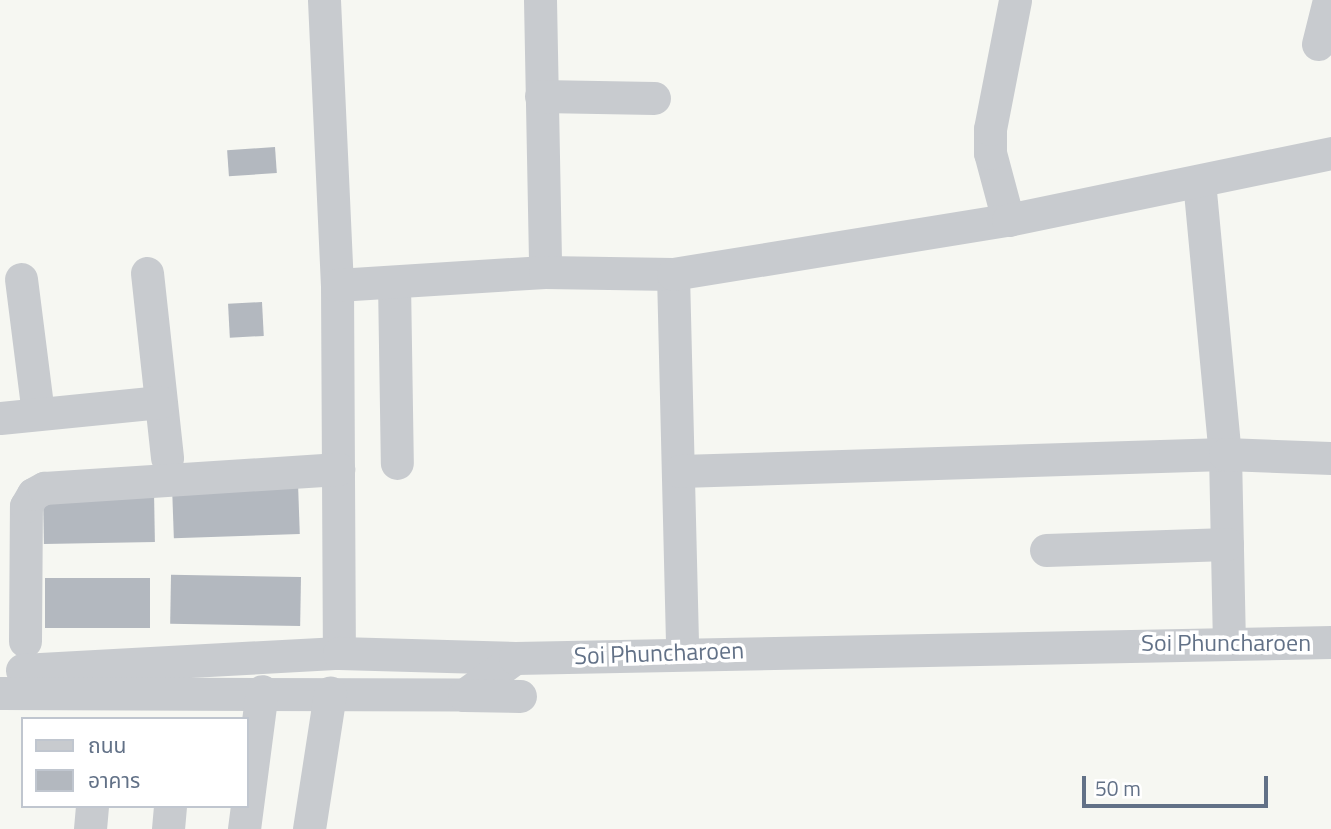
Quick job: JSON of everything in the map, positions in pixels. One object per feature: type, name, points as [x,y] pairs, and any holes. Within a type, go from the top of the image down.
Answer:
[{"type":"street","points":[[324,0],[337,285],[339,653]]},
{"type":"street","points":[[540,0],[545,272]]},
{"type":"street","points":[[1008,220],[990,153],[990,129],[1015,0]]},
{"type":"street","points":[[1318,44],[1329,0]]},
{"type":"street","points":[[541,96],[654,98]]},
{"type":"street","points":[[337,285],[545,272],[673,274],[1008,220],[1331,153]]},
{"type":"street","points":[[1199,181],[1225,454],[1229,642]]},
{"type":"street","points":[[147,272],[167,458]]},
{"type":"street","points":[[673,274],[680,471],[682,652]]},
{"type":"street","points":[[21,279],[38,414]]},
{"type":"street","points":[[394,282],[397,463]]},
{"type":"street","points":[[0,418],[160,401]]},
{"type":"street","points":[[680,471],[1225,454],[1331,458]]},
{"type":"street","points":[[338,469],[44,488],[26,506],[16,668],[262,691],[520,696]]},
{"type":"street","points":[[1046,550],[1227,544]]},
{"type":"street","name":"Soi Phuncharoen","points":[[16,668],[339,653],[515,658],[682,652],[1331,642]]},
{"type":"street","points":[[464,695],[515,658]]},
{"type":"street","points":[[248,798],[262,691]]},
{"type":"street","points":[[309,829],[330,693]]},
{"type":"street","points":[[90,829],[92,808]]},
{"type":"street","points":[[168,829],[170,808]]},
{"type":"street","points":[[244,829],[247,808]]},
{"type":"building","points":[[275,147],[277,173],[229,176],[227,150]]},
{"type":"building","points":[[262,302],[264,336],[230,338],[228,304]]},
{"type":"building","points":[[298,483],[300,534],[174,538],[172,487]]},
{"type":"building","points":[[154,491],[155,542],[44,544],[43,493]]},
{"type":"building","points":[[171,575],[301,577],[300,626],[170,624]]},
{"type":"building","points":[[45,578],[150,578],[150,628],[45,628]]}]
